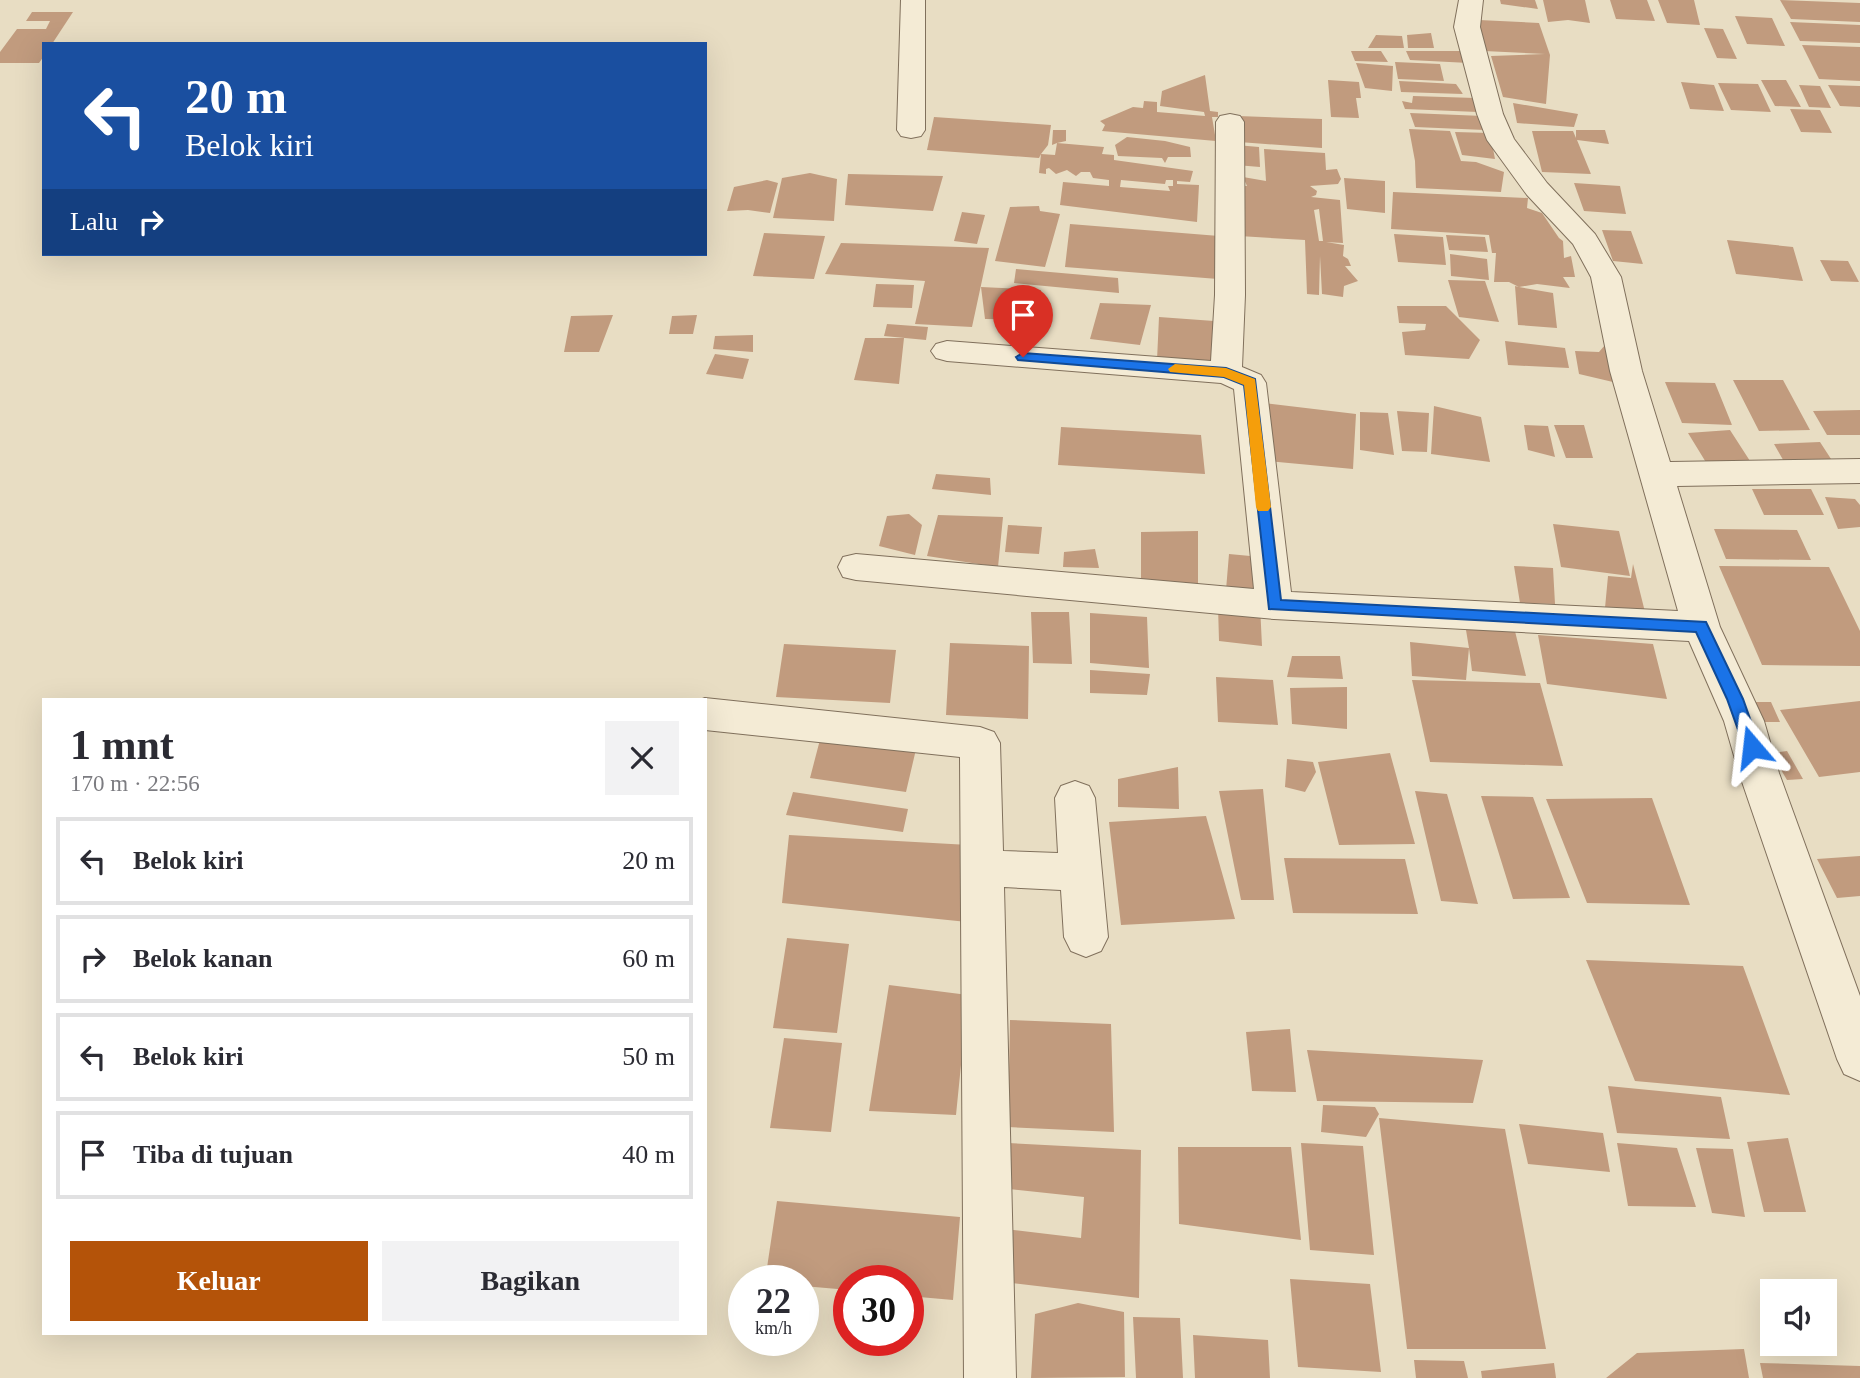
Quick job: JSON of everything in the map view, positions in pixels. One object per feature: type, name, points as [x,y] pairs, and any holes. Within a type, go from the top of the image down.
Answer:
[{"type":"street","points":[[911,130],[913,0]]},
{"type":"street","points":[[1471,0],[1467,27],[1490,114],[1501,140],[1537,189],[1585,240],[1606,277],[1626,371],[1701,627],[1744,721],[1759,773],[1860,1059]]},
{"type":"street","points":[[1226,373],[1230,295],[1230,122]]},
{"type":"street","points":[[947,351],[1226,373],[1250,383],[1274,605]]},
{"type":"street","points":[[1655,474],[1860,471]]},
{"type":"street","points":[[856,567],[1274,605],[1701,627]]},
{"type":"street","points":[[707,714],[981,743],[990,1378]]},
{"type":"street","points":[[1075,798],[1086,937]]},
{"type":"street","points":[[982,868],[1081,873]]},
{"type":"building","points":[[1500,0],[1535,0],[1538,9],[1501,4]]},
{"type":"building","points":[[1543,0],[1585,0],[1590,23],[1568,20],[1548,22]]},
{"type":"building","points":[[1610,0],[1647,0],[1655,21],[1616,19]]},
{"type":"building","points":[[1658,0],[1694,0],[1700,25],[1667,23]]},
{"type":"building","points":[[1780,0],[1860,3],[1860,22],[1791,19]]},
{"type":"building","points":[[32,12],[73,12],[53,42],[42,42],[42,59],[39,63],[0,63],[0,52],[17,29],[46,29],[50,21],[26,21]]},
{"type":"building","points":[[1735,16],[1772,18],[1785,46],[1747,44]]},
{"type":"building","points":[[1479,20],[1539,23],[1550,55],[1546,104],[1503,97],[1491,56],[1545,54],[1484,51]]},
{"type":"building","points":[[1790,22],[1860,25],[1860,43],[1800,41]]},
{"type":"building","points":[[1704,28],[1723,29],[1737,59],[1717,58]]},
{"type":"building","points":[[1431,33],[1434,48],[1408,48],[1407,35]]},
{"type":"building","points":[[1376,35],[1402,36],[1404,48],[1368,48]]},
{"type":"building","points":[[1802,45],[1860,47],[1860,81],[1819,79]]},
{"type":"building","points":[[1351,51],[1381,51],[1388,62],[1355,61]]},
{"type":"building","points":[[1406,51],[1464,51],[1469,63],[1410,60]]},
{"type":"building","points":[[1395,62],[1440,64],[1444,81],[1398,79]]},
{"type":"building","points":[[1356,63],[1393,66],[1392,91],[1365,88]]},
{"type":"building","points":[[1205,75],[1210,111],[1218,112],[1218,117],[1212,117],[1216,141],[1102,131],[1105,125],[1100,121],[1133,107],[1143,108],[1144,101],[1157,102],[1157,112],[1205,116],[1204,112],[1160,106],[1162,91]]},
{"type":"building","points":[[1328,80],[1359,82],[1361,98],[1356,98],[1359,118],[1331,117]]},
{"type":"building","points":[[1761,80],[1786,80],[1801,107],[1775,106]]},
{"type":"building","points":[[1399,81],[1456,84],[1463,94],[1401,92]]},
{"type":"building","points":[[1681,82],[1714,85],[1724,111],[1690,109]]},
{"type":"building","points":[[1718,83],[1758,84],[1771,112],[1731,110]]},
{"type":"building","points":[[1799,85],[1820,86],[1831,108],[1809,107]]},
{"type":"building","points":[[1828,85],[1860,86],[1860,107],[1840,106]]},
{"type":"building","points":[[1413,96],[1475,98],[1478,112],[1405,109],[1402,101],[1412,103]]},
{"type":"building","points":[[1513,103],[1578,114],[1574,127],[1517,123]]},
{"type":"building","points":[[1790,109],[1820,110],[1832,133],[1801,132]]},
{"type":"building","points":[[1410,113],[1483,116],[1485,130],[1415,127]]},
{"type":"building","points":[[1238,116],[1322,119],[1322,148],[1239,142]]},
{"type":"building","points":[[934,117],[1051,125],[1048,145],[1039,158],[927,150]]},
{"type":"building","points":[[1409,129],[1450,131],[1461,161],[1476,162],[1504,172],[1501,192],[1416,188],[1415,161]]},
{"type":"building","points":[[1053,130],[1066,130],[1066,141],[1052,145]]},
{"type":"building","points":[[1576,130],[1605,130],[1609,144],[1577,140],[1591,174],[1542,172],[1532,131],[1573,131],[1576,138]]},
{"type":"building","points":[[1455,132],[1490,133],[1495,159],[1462,155]]},
{"type":"building","points":[[1127,137],[1190,147],[1191,157],[1168,157],[1165,163],[1162,158],[1118,156],[1115,145]]},
{"type":"building","points":[[1057,143],[1104,147],[1102,154],[1114,155],[1114,160],[1193,171],[1190,182],[1177,181],[1177,184],[1199,185],[1197,222],[1060,205],[1063,182],[1109,186],[1109,180],[1093,178],[1090,172],[1081,172],[1076,176],[1067,170],[1056,174],[1049,168],[1046,169],[1046,174],[1039,173],[1041,154],[1055,155]],"holes":[[[1121,180],[1165,184],[1166,180],[1173,180],[1173,186],[1168,186],[1170,191],[1120,187]]]},
{"type":"building","points":[[1236,145],[1259,147],[1260,167],[1236,165]]},
{"type":"building","points":[[1264,149],[1325,153],[1326,170],[1337,169],[1341,179],[1338,184],[1310,186],[1317,191],[1316,195],[1311,197],[1340,200],[1343,243],[1326,242],[1344,245],[1343,256],[1351,266],[1345,266],[1358,281],[1344,286],[1343,297],[1322,294],[1320,256],[1319,295],[1307,294],[1305,240],[1239,236],[1234,186],[1247,186],[1243,177],[1266,181]],"holes":[[[1319,209],[1323,241],[1319,241],[1314,210]]]},
{"type":"building","points":[[810,173],[837,179],[834,221],[773,218],[782,178]]},
{"type":"building","points":[[848,174],[943,176],[933,211],[845,205]]},
{"type":"building","points":[[1344,178],[1385,181],[1385,213],[1347,209]]},
{"type":"building","points":[[767,180],[778,183],[770,213],[727,211],[734,187]]},
{"type":"building","points":[[1574,183],[1620,186],[1626,214],[1584,211]]},
{"type":"building","points":[[1393,192],[1528,198],[1527,208],[1542,213],[1563,241],[1564,258],[1571,256],[1575,277],[1563,277],[1570,288],[1537,284],[1519,287],[1509,282],[1494,282],[1496,253],[1492,253],[1489,235],[1391,229]]},
{"type":"building","points":[[1039,206],[1040,211],[1060,214],[1045,267],[995,261],[1010,207]]},
{"type":"building","points":[[962,212],[985,215],[977,244],[954,241]]},
{"type":"building","points":[[1070,224],[1219,236],[1218,279],[1065,267]]},
{"type":"building","points":[[1602,230],[1631,231],[1643,264],[1613,261]]},
{"type":"building","points":[[764,233],[825,236],[814,279],[753,276]]},
{"type":"building","points":[[1394,234],[1443,237],[1446,265],[1398,262]]},
{"type":"building","points":[[1446,235],[1485,237],[1488,252],[1449,250]]},
{"type":"building","points":[[1727,240],[1793,247],[1803,281],[1736,274]]},
{"type":"building","points":[[841,243],[989,248],[972,327],[915,324],[925,281],[825,274]]},
{"type":"building","points":[[1450,254],[1487,259],[1489,280],[1451,276]]},
{"type":"building","points":[[1820,260],[1848,261],[1859,282],[1831,281]]},
{"type":"building","points":[[1016,269],[1118,278],[1119,293],[1014,283]]},
{"type":"building","points":[[1448,280],[1485,281],[1499,322],[1459,317]]},
{"type":"building","points":[[876,284],[914,285],[912,308],[873,307]]},
{"type":"building","points":[[1515,286],[1553,293],[1557,328],[1518,325]]},
{"type":"building","points":[[981,287],[1041,290],[1038,320],[985,319]]},
{"type":"building","points":[[1100,303],[1151,305],[1140,345],[1090,339]]},
{"type":"building","points":[[1397,306],[1446,306],[1480,340],[1469,359],[1405,355],[1402,332],[1425,330],[1426,324],[1399,323]]},
{"type":"building","points":[[613,315],[599,352],[564,352],[571,316]]},
{"type":"building","points":[[697,315],[693,334],[669,334],[672,316]]},
{"type":"building","points":[[1159,317],[1214,321],[1213,365],[1157,360]]},
{"type":"building","points":[[887,324],[928,327],[926,340],[884,336]]},
{"type":"building","points":[[753,335],[753,352],[713,349],[715,336]]},
{"type":"building","points":[[865,338],[904,338],[899,384],[854,380]]},
{"type":"building","points":[[1505,341],[1565,348],[1569,368],[1508,365]]},
{"type":"building","points":[[1605,345],[1613,382],[1579,374],[1575,351],[1599,352]]},
{"type":"building","points":[[715,354],[749,359],[743,379],[706,374]]},
{"type":"building","points":[[1733,380],[1783,380],[1810,430],[1759,431]]},
{"type":"building","points":[[1665,382],[1715,383],[1732,425],[1682,423]]},
{"type":"building","points":[[1256,402],[1356,414],[1353,469],[1266,461]]},
{"type":"building","points":[[1434,406],[1481,417],[1490,462],[1431,454]]},
{"type":"building","points":[[1860,410],[1860,435],[1827,435],[1813,411]]},
{"type":"building","points":[[1397,411],[1429,413],[1427,452],[1402,451]]},
{"type":"building","points":[[1360,412],[1388,413],[1394,455],[1360,450]]},
{"type":"building","points":[[1524,425],[1548,426],[1555,457],[1528,450]]},
{"type":"building","points":[[1554,425],[1584,425],[1593,458],[1566,458]]},
{"type":"building","points":[[1061,427],[1201,435],[1205,474],[1058,465]]},
{"type":"building","points":[[1730,430],[1750,461],[1707,464],[1688,433]]},
{"type":"building","points":[[1820,442],[1833,462],[1786,465],[1774,444]]},
{"type":"building","points":[[936,474],[990,478],[991,495],[932,489]]},
{"type":"building","points":[[1752,489],[1811,489],[1824,515],[1764,515]]},
{"type":"building","points":[[1825,497],[1855,499],[1860,505],[1860,527],[1838,529]]},
{"type":"building","points":[[909,514],[922,525],[915,555],[879,546],[887,516]]},
{"type":"building","points":[[938,515],[1003,517],[998,567],[927,556]]},
{"type":"building","points":[[1553,524],[1619,531],[1630,576],[1561,567]]},
{"type":"building","points":[[1008,525],[1042,527],[1039,554],[1005,552]]},
{"type":"building","points":[[1714,529],[1797,530],[1811,560],[1726,559]]},
{"type":"building","points":[[1198,531],[1198,585],[1141,583],[1141,532]]},
{"type":"building","points":[[1095,549],[1099,568],[1063,567],[1064,552]]},
{"type":"building","points":[[1229,554],[1261,557],[1263,593],[1226,590]]},
{"type":"building","points":[[1633,564],[1646,616],[1605,608],[1608,576],[1631,578]]},
{"type":"building","points":[[1514,566],[1553,568],[1555,604],[1520,603]]},
{"type":"building","points":[[1719,566],[1829,567],[1860,631],[1860,666],[1762,665]]},
{"type":"building","points":[[1260,605],[1262,646],[1219,641],[1218,606]]},
{"type":"building","points":[[1031,612],[1069,612],[1072,664],[1033,663]]},
{"type":"building","points":[[1090,613],[1147,617],[1149,668],[1090,663]]},
{"type":"building","points":[[1513,623],[1526,676],[1472,671],[1465,624]]},
{"type":"building","points":[[1538,635],[1653,644],[1667,699],[1547,684]]},
{"type":"building","points":[[1410,642],[1469,648],[1466,680],[1412,676]]},
{"type":"building","points":[[950,643],[1029,646],[1028,719],[946,715]]},
{"type":"building","points":[[784,644],[896,650],[890,703],[776,697]]},
{"type":"building","points":[[1292,656],[1340,656],[1343,679],[1287,677]]},
{"type":"building","points":[[1090,670],[1150,674],[1147,695],[1090,693]]},
{"type":"building","points":[[1216,677],[1273,680],[1278,725],[1218,722]]},
{"type":"building","points":[[1412,680],[1540,683],[1563,766],[1430,762]]},
{"type":"building","points":[[1347,687],[1347,729],[1292,724],[1290,688]]},
{"type":"building","points":[[1860,701],[1860,772],[1819,777],[1780,710]]},
{"type":"building","points":[[1740,702],[1771,702],[1780,722],[1749,722]]},
{"type":"building","points":[[822,732],[917,745],[906,792],[810,778]]},
{"type":"building","points":[[1787,751],[1803,779],[1787,780],[1771,753]]},
{"type":"building","points":[[1390,753],[1415,844],[1339,845],[1318,762]]},
{"type":"building","points":[[1287,759],[1313,762],[1316,772],[1305,792],[1285,787]]},
{"type":"building","points":[[1178,767],[1179,809],[1118,807],[1118,779]]},
{"type":"building","points":[[1263,789],[1274,900],[1241,900],[1219,791]]},
{"type":"building","points":[[1415,791],[1447,794],[1478,904],[1441,901]]},
{"type":"building","points":[[793,792],[908,809],[903,832],[786,815]]},
{"type":"building","points":[[1481,796],[1533,797],[1570,898],[1513,899]]},
{"type":"building","points":[[1652,798],[1690,905],[1587,903],[1546,799]]},
{"type":"building","points":[[1206,816],[1235,919],[1121,925],[1109,822]]},
{"type":"building","points":[[789,835],[969,845],[977,923],[782,903]]},
{"type":"building","points":[[1860,856],[1860,896],[1837,898],[1817,859]]},
{"type":"building","points":[[1284,858],[1405,859],[1418,914],[1293,913]]},
{"type":"building","points":[[787,938],[849,944],[837,1033],[773,1028]]},
{"type":"building","points":[[1586,960],[1743,966],[1790,1095],[1635,1081]]},
{"type":"building","points":[[889,985],[968,995],[956,1115],[869,1111]]},
{"type":"building","points":[[1010,1020],[1111,1024],[1114,1132],[1008,1127]]},
{"type":"building","points":[[1290,1029],[1296,1092],[1252,1091],[1246,1032]]},
{"type":"building","points":[[784,1038],[842,1043],[831,1132],[770,1128]]},
{"type":"building","points":[[1307,1050],[1483,1060],[1473,1103],[1317,1101]]},
{"type":"building","points":[[1608,1086],[1721,1097],[1730,1139],[1617,1133]]},
{"type":"building","points":[[1323,1105],[1375,1107],[1379,1114],[1366,1137],[1321,1132]]},
{"type":"building","points":[[1379,1118],[1505,1129],[1546,1349],[1407,1349]]},
{"type":"building","points":[[1519,1124],[1603,1133],[1610,1172],[1528,1164]]},
{"type":"building","points":[[1788,1138],[1806,1212],[1764,1212],[1747,1142]]},
{"type":"building","points":[[1008,1143],[1141,1150],[1139,1298],[995,1281],[1005,1229],[1081,1238],[1084,1197],[1009,1189]]},
{"type":"building","points":[[1301,1143],[1363,1146],[1374,1255],[1310,1250]]},
{"type":"building","points":[[1617,1143],[1677,1148],[1696,1207],[1628,1206]]},
{"type":"building","points":[[1178,1147],[1291,1147],[1301,1240],[1179,1224]]},
{"type":"building","points":[[1696,1148],[1733,1149],[1745,1217],[1712,1213]]},
{"type":"building","points":[[777,1201],[960,1217],[953,1300],[924,1297],[924,1265],[833,1265],[833,1289],[819,1287],[819,1265],[767,1265]]},
{"type":"building","points":[[1290,1279],[1370,1284],[1381,1372],[1298,1367]]},
{"type":"building","points":[[1078,1303],[1124,1312],[1125,1377],[1031,1378],[1035,1314]]},
{"type":"building","points":[[1133,1317],[1180,1318],[1183,1378],[1136,1378]]},
{"type":"building","points":[[1193,1335],[1268,1340],[1270,1378],[1195,1378]]},
{"type":"building","points":[[1744,1349],[1749,1378],[1606,1378],[1637,1353]]},
{"type":"building","points":[[1414,1360],[1464,1361],[1468,1378],[1416,1378]]},
{"type":"building","points":[[1554,1363],[1556,1378],[1482,1378],[1481,1371]]},
{"type":"building","points":[[1760,1363],[1860,1366],[1860,1378],[1763,1378]]},
{"type":"slow traffic","points":[[1175,369],[1226,373],[1250,383],[1263,507]]},
{"type":"route","points":[[1023,357],[1226,373],[1250,383],[1274,605],[1701,627],[1735,699],[1752,747]]}]
